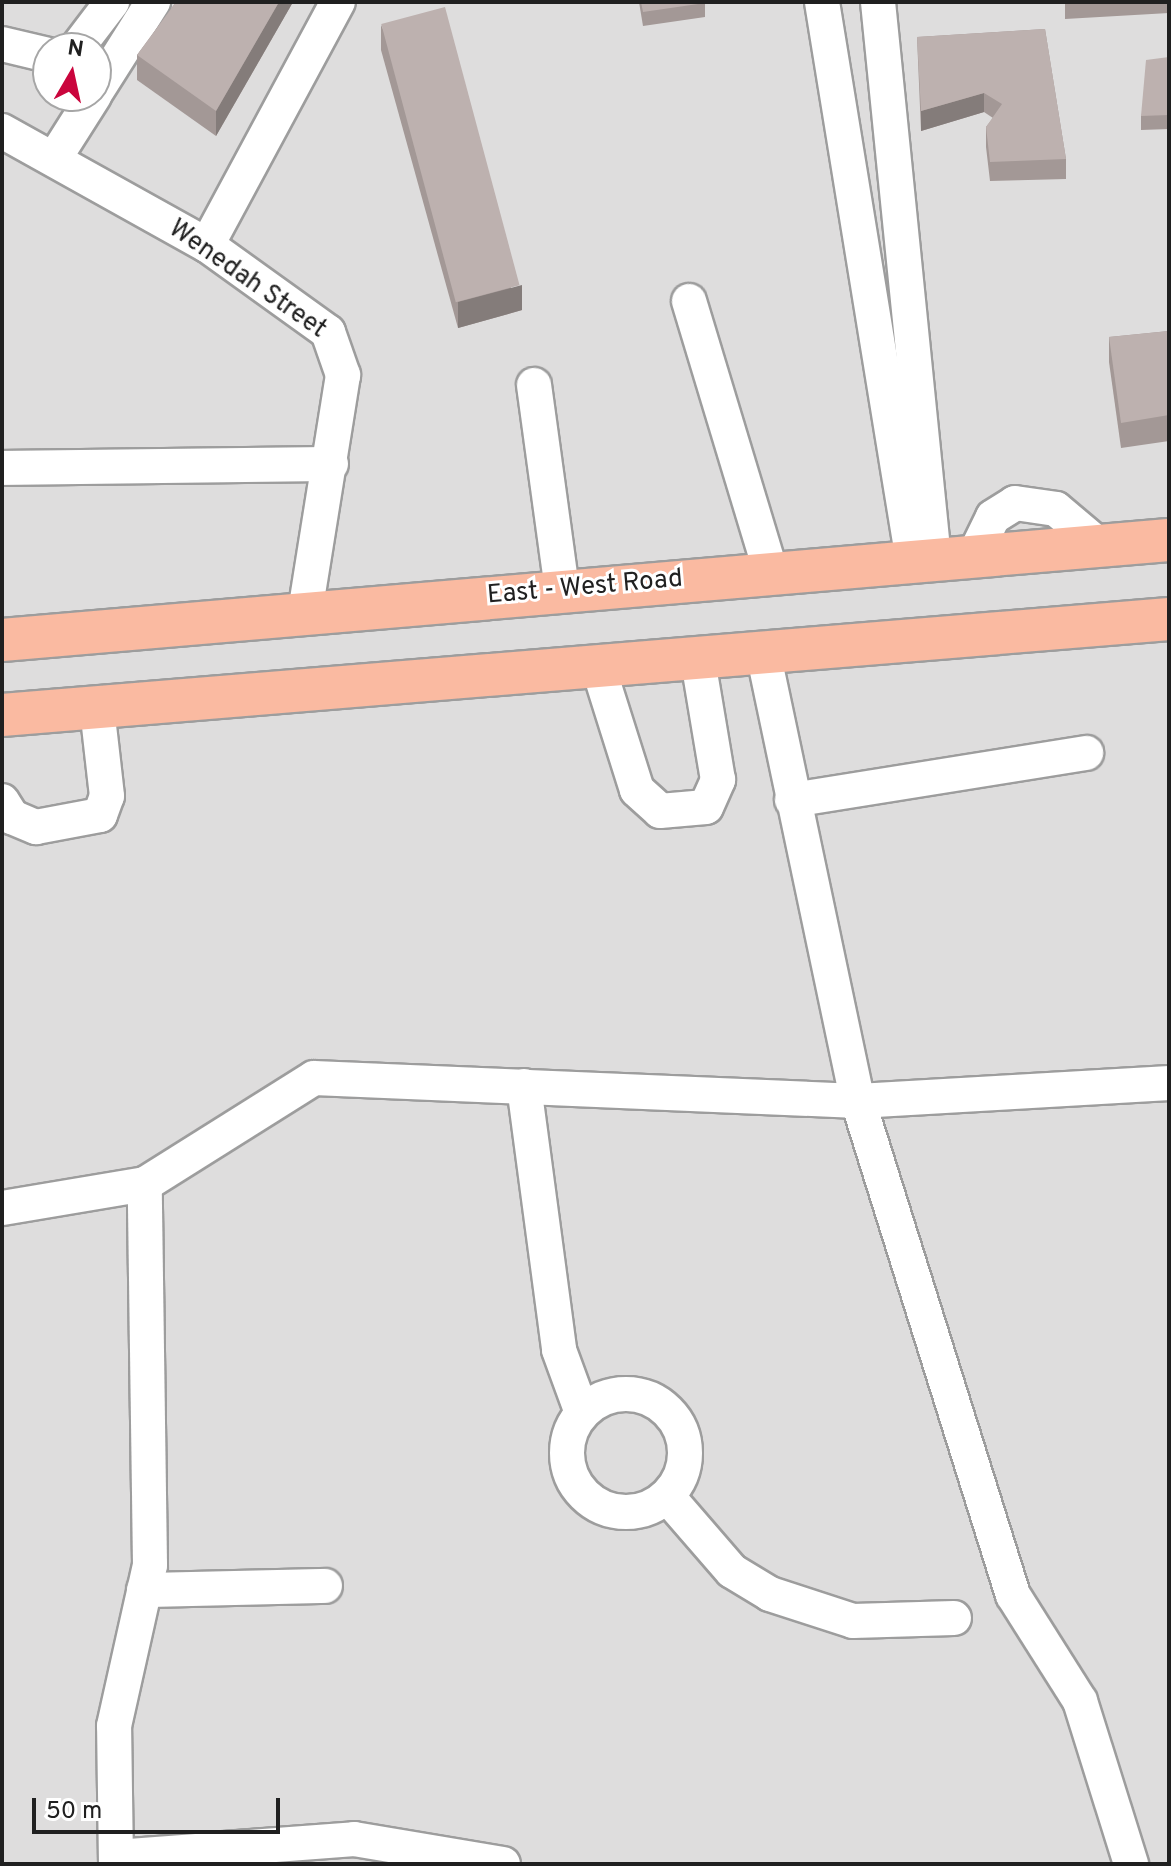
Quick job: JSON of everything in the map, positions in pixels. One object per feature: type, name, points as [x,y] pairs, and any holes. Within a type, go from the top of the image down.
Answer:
[{"type":"main road","name":"East - West Road","points":[[2,640],[1169,540]]},
{"type":"main road","points":[[2,715],[597,663],[1169,619]]},
{"type":"street","points":[[89,32],[112,2]]},
{"type":"street","points":[[112,67],[153,2]]},
{"type":"street","points":[[207,245],[338,2]]},
{"type":"street","points":[[822,2],[940,559]]},
{"type":"street","points":[[878,2],[940,559]]},
{"type":"street","points":[[2,44],[32,51]]},
{"type":"street","points":[[54,159],[84,112]]},
{"type":"street","name":"Wenedah Street","points":[[2,131],[207,245],[328,332],[340,351],[331,464],[305,613]]},
{"type":"street","points":[[689,301],[771,573]]},
{"type":"street","points":[[534,385],[562,590]]},
{"type":"street","points":[[2,468],[331,464]]},
{"type":"street","points":[[763,652],[858,1101],[1013,1595],[1080,1701],[1131,1864]]},
{"type":"street","points":[[597,663],[637,790],[660,811],[706,807],[718,780],[697,655]]},
{"type":"street","points":[[2,801],[12,817],[36,827],[100,815],[107,796],[97,708]]},
{"type":"street","points":[[792,800],[1086,753]]},
{"type":"street","points":[[2,1208],[145,1184],[314,1078],[858,1101],[1169,1083]]},
{"type":"street","points":[[524,1086],[559,1350],[582,1413]]},
{"type":"street","points":[[145,1184],[144,1590],[114,1726],[116,1860],[354,1839],[503,1864]]},
{"type":"street","points":[[632,1393],[658,1402],[677,1421],[686,1447],[683,1474],[667,1496],[626,1512],[585,1495],[567,1454],[582,1413],[604,1397],[632,1393]]},
{"type":"street","points":[[667,1496],[732,1571],[770,1594],[853,1621],[954,1618]]},
{"type":"street","points":[[144,1590],[325,1586]]},
{"type":"shaded area","points":[[2,2],[1169,2],[1169,1864],[2,1864]]},
{"type":"building","points":[[176,2],[279,2],[216,111],[137,55]]},
{"type":"building","points":[[641,2],[705,2],[705,3],[643,12]]},
{"type":"building","points":[[445,7],[520,285],[456,302],[381,24]]},
{"type":"building","points":[[1045,29],[1066,159],[990,162],[986,127],[1002,104],[984,93],[921,111],[917,37]]},
{"type":"building","points":[[1169,57],[1169,115],[1141,116],[1146,60]]},
{"type":"building","points":[[1169,331],[1169,415],[1121,423],[1109,337]]}]
